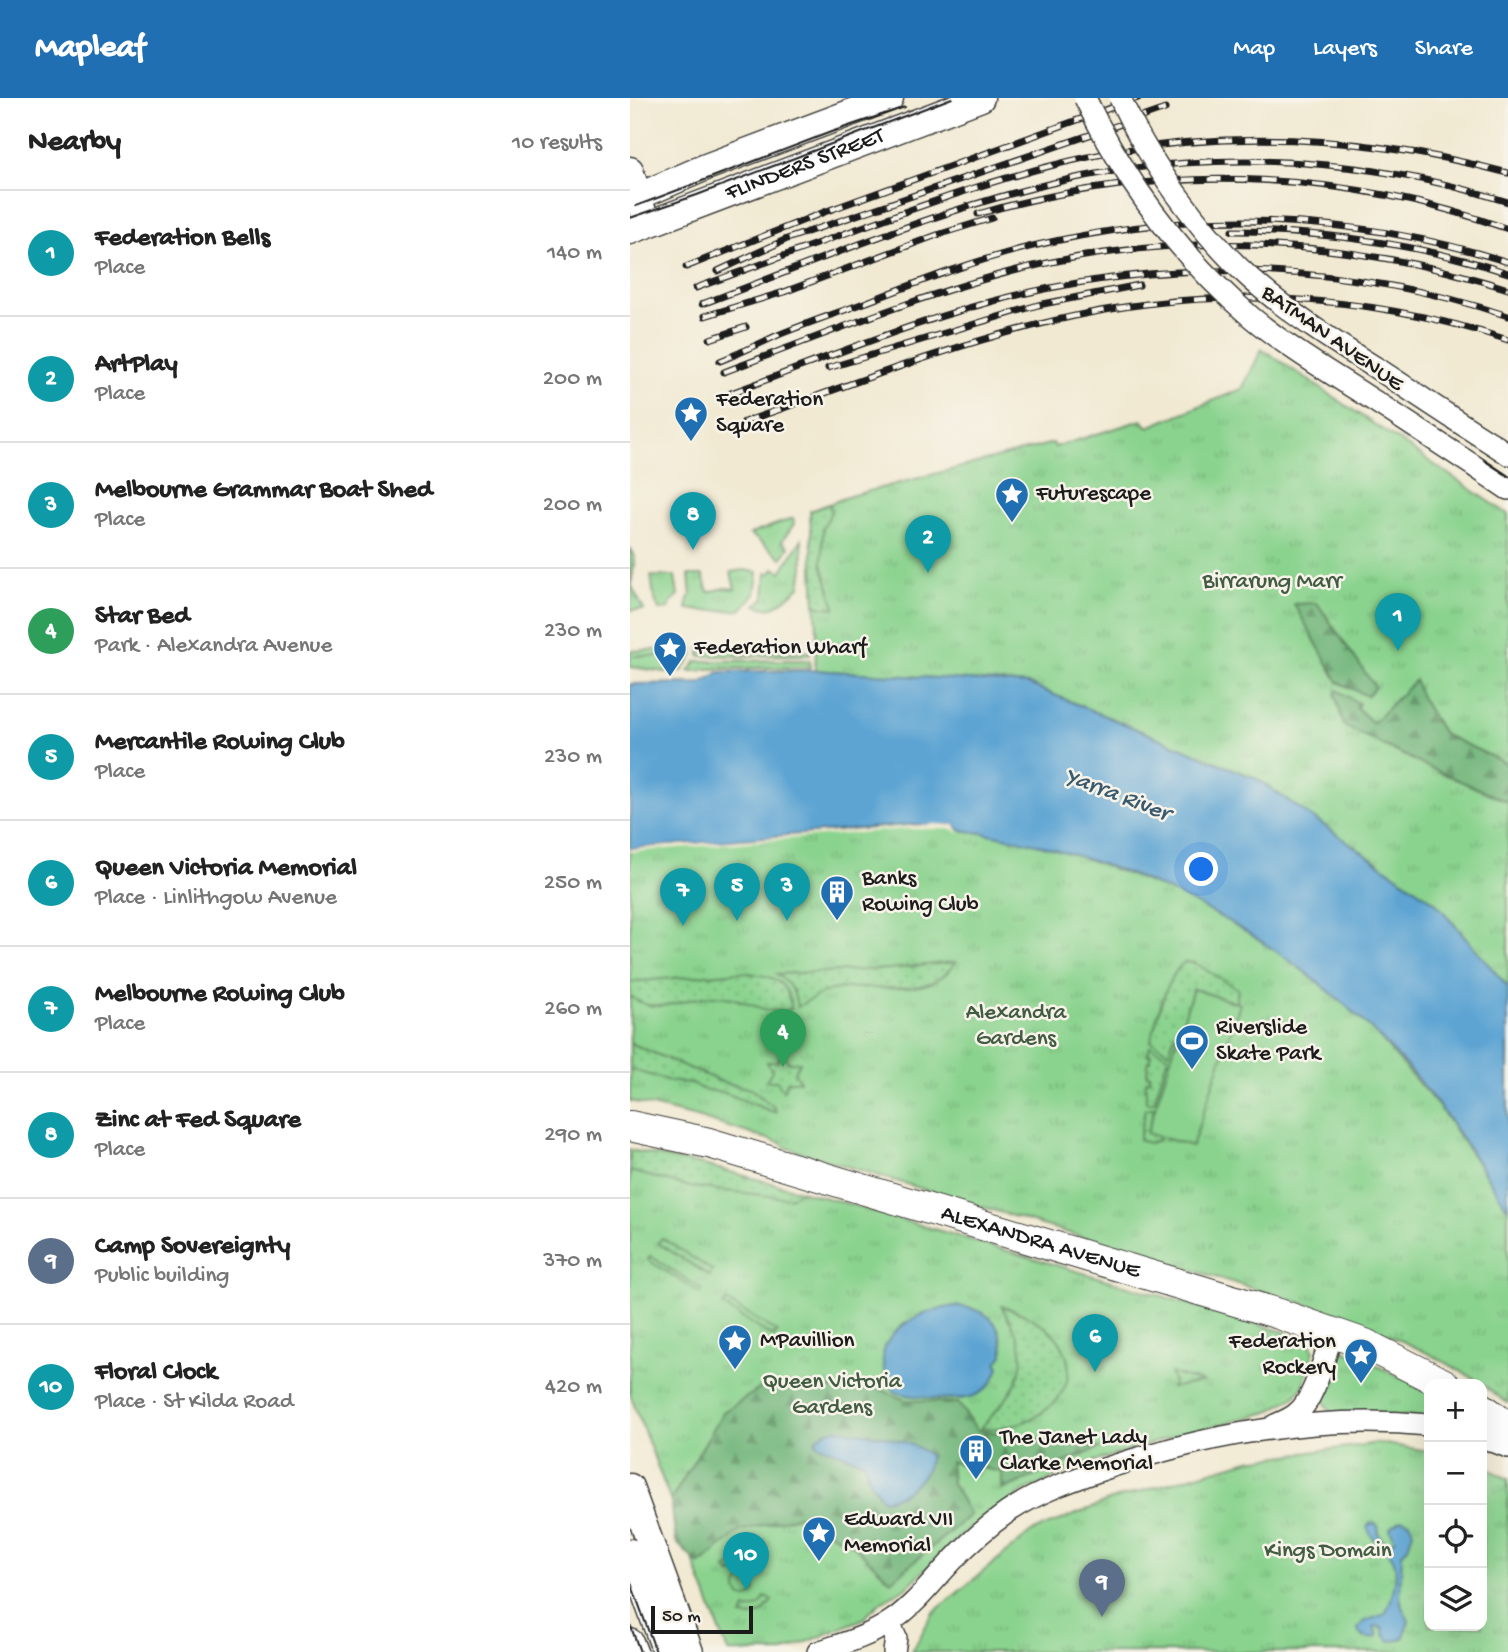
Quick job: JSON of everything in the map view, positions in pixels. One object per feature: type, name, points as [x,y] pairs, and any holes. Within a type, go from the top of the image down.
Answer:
[{"type":"highway","name":"ALEXANDRA AVENUE","points":[[630,1126],[722,1147],[1333,1331],[1434,1379]]},
{"type":"highway","points":[[1487,1412],[1508,1427]]},
{"type":"main road","name":"FLINDERS STREET","points":[[636,216],[706,167],[890,98]]},
{"type":"main road","name":"FLINDERS STREET","points":[[636,216],[981,98]]},
{"type":"main road","points":[[630,170],[636,216]]},
{"type":"main road","points":[[630,1488],[690,1652]]},
{"type":"main road","points":[[630,1552],[666,1652]]},
{"type":"main road","points":[[630,1642],[634,1652]]},
{"type":"street","name":"BATMAN AVENUE","points":[[1086,98],[1114,153],[1149,206],[1193,261],[1229,297],[1307,359],[1508,489]]},
{"type":"street","name":"BATMAN AVENUE","points":[[1120,98],[1141,138],[1185,204],[1215,242],[1250,277],[1325,335],[1500,449]]},
{"type":"street","points":[[1270,1427],[1295,1415],[1302,1408],[1313,1388],[1333,1331]]},
{"type":"street","points":[[1313,1388],[1320,1412],[1341,1424]]},
{"type":"street","points":[[818,1652],[876,1631],[889,1623],[923,1593],[952,1560],[1009,1511],[1037,1496],[1101,1470],[1165,1450],[1270,1427],[1424,1425]]},
{"type":"street","points":[[1487,1439],[1508,1447]]},
{"type":"street","points":[[889,1623],[896,1638],[894,1652]]},
{"type":"green space","name":"Birrarung Marr","points":[[1262,349],[1508,514],[1508,987],[1436,903],[1257,779],[1028,684],[815,670],[817,630],[810,511],[850,496],[1053,443],[1055,447],[1142,420],[1148,427],[1242,389]]},
{"type":"green space","points":[[830,504],[831,512],[823,528],[822,564],[835,608],[815,604],[810,511]]},
{"type":"green space","points":[[793,518],[794,524],[782,541],[789,547],[782,558],[750,534]]},
{"type":"green space","points":[[802,539],[803,567],[800,587],[774,607],[762,608],[756,605],[764,599],[766,573],[771,573],[774,568],[781,572]]},
{"type":"green space","points":[[630,548],[635,558],[631,585],[644,610],[630,610]]},
{"type":"green space","points":[[731,572],[758,572],[755,594],[741,610],[687,609],[688,598],[691,596],[689,575],[703,575],[708,592],[735,589]]},
{"type":"green space","points":[[651,576],[675,576],[678,596],[668,609],[659,610]]},
{"type":"green space","points":[[1317,603],[1375,687],[1367,696],[1338,682],[1294,604]]},
{"type":"green space","points":[[693,648],[693,656],[630,656],[630,651]]},
{"type":"green space","points":[[700,648],[810,652],[810,655],[700,656]]},
{"type":"green space","points":[[630,656],[693,656],[682,671],[665,672],[630,667]]},
{"type":"green space","points":[[810,660],[810,667],[689,671],[697,661]]},
{"type":"green space","points":[[1415,680],[1420,695],[1443,734],[1508,764],[1508,802],[1344,726],[1335,694],[1337,690],[1359,704],[1356,707],[1373,723]]},
{"type":"green space","name":"Alexandra Gardens","points":[[906,825],[955,825],[960,830],[1005,835],[1074,854],[1179,894],[1242,927],[1333,992],[1377,1035],[1439,1107],[1508,1208],[1508,1403],[1487,1388],[1487,1379],[1474,1379],[1427,1353],[1328,1311],[823,1159],[693,1116],[630,1101],[630,849]]},
{"type":"green space","points":[[955,962],[945,974],[917,987],[837,989],[797,1007],[791,988],[777,974],[889,969]]},
{"type":"green space","points":[[1185,962],[1194,963],[1238,989],[1236,1003],[1193,989],[1179,1034],[1175,1034],[1169,1052],[1151,1041],[1168,987]]},
{"type":"green space","points":[[741,972],[768,977],[781,984],[786,990],[791,1009],[772,1011],[734,999],[713,996],[660,1006],[640,1002],[630,996],[630,982]]},
{"type":"green space","name":"Riverslide Skate Park","points":[[1193,989],[1240,1004],[1192,1146],[1147,1133]]},
{"type":"green space","points":[[794,1016],[798,1025],[790,1038],[779,1039],[768,1033],[768,1018],[772,1027],[781,1031],[788,1029]]},
{"type":"green space","points":[[630,1043],[722,1082],[751,1089],[775,1108],[776,1113],[722,1092],[704,1090],[690,1083],[669,1081],[630,1069]]},
{"type":"green space","points":[[1150,1046],[1168,1056],[1154,1102],[1146,1102],[1146,1081],[1150,1080],[1150,1075],[1147,1075],[1148,1061],[1151,1061],[1151,1055],[1148,1055]]},
{"type":"green space","points":[[783,1051],[788,1062],[800,1062],[794,1072],[800,1081],[788,1081],[783,1091],[777,1081],[766,1081],[772,1071],[767,1062],[777,1062]]},
{"type":"green space","points":[[1155,1107],[1147,1133],[1159,1136],[1158,1140],[1149,1143],[1139,1140],[1145,1109]]},
{"type":"green space","name":"Queen Victoria Gardens","points":[[630,1150],[707,1166],[838,1201],[1305,1338],[1314,1351],[1303,1387],[1294,1397],[1269,1412],[1178,1435],[1074,1468],[1022,1493],[964,1532],[906,1588],[881,1602],[863,1619],[783,1652],[728,1652],[630,1394]]},
{"type":"green space","points":[[630,1150],[707,1166],[801,1191],[789,1198],[690,1187],[630,1171]]},
{"type":"green space","points":[[662,1238],[713,1271],[710,1276],[658,1243]]},
{"type":"green space","points":[[650,1256],[702,1289],[700,1293],[648,1260]]},
{"type":"green space","points":[[726,1301],[777,1332],[774,1337],[723,1306]]},
{"type":"green space","points":[[1002,1306],[1035,1320],[1056,1337],[1068,1362],[1067,1379],[1060,1395],[1034,1418],[1016,1425],[981,1428],[1007,1397],[1019,1375],[1021,1350],[1014,1328]]},
{"type":"green space","points":[[1344,1350],[1424,1389],[1424,1417],[1335,1414],[1328,1408],[1323,1394],[1335,1354]]},
{"type":"green space","points":[[1170,1373],[1203,1382],[1171,1388],[1174,1382]]},
{"type":"green space","points":[[761,1388],[880,1389],[905,1400],[958,1403],[977,1430],[1099,1448],[1002,1490],[1002,1472],[950,1462],[952,1483],[970,1515],[891,1581],[852,1544],[798,1516],[740,1531],[699,1565],[676,1542],[671,1500],[723,1412]]},
{"type":"green space","name":"Kings Domain","points":[[1379,1443],[1424,1450],[1424,1631],[1487,1631],[1487,1468],[1508,1479],[1508,1652],[912,1652],[933,1613],[1031,1532],[1111,1500],[1249,1460]]},
{"type":"green space","points":[[740,1560],[759,1564],[756,1570],[745,1567],[731,1574],[726,1569]]},
{"type":"green space","points":[[742,1580],[750,1580],[755,1589],[753,1596],[742,1598],[737,1593],[737,1585]]},
{"type":"green space","points":[[765,1597],[772,1600],[764,1611],[752,1616],[742,1616],[745,1609],[757,1607]]},
{"type":"water","name":"Yarra River","points":[[815,670],[1028,684],[1257,779],[1436,903],[1508,987],[1508,1209],[1440,1107],[1408,1067],[1373,1031],[1336,997],[1255,937],[1166,889],[1079,856],[1001,836],[959,830],[955,825],[906,825],[630,849],[630,684],[701,683],[719,672]]},
{"type":"water","points":[[954,1306],[984,1313],[996,1325],[1003,1355],[997,1363],[999,1367],[994,1379],[980,1393],[961,1399],[920,1397],[895,1392],[886,1374],[883,1358],[886,1344],[906,1323]]},
{"type":"water","points":[[837,1429],[910,1444],[929,1455],[926,1471],[907,1490],[883,1500],[871,1483],[864,1462],[819,1445],[815,1440],[825,1432]]},
{"type":"water","points":[[1402,1520],[1410,1522],[1413,1532],[1408,1547],[1402,1554],[1400,1596],[1409,1621],[1404,1637],[1390,1641],[1384,1635],[1383,1628],[1377,1626],[1374,1628],[1377,1637],[1365,1638],[1358,1629],[1363,1622],[1385,1614],[1396,1574],[1393,1559],[1373,1538],[1367,1527],[1371,1523],[1376,1524],[1385,1543],[1390,1544],[1395,1539],[1391,1527]]},
{"type":"pier","points":[[935,824],[955,825],[960,834],[953,829],[906,829],[630,852],[630,849]]},
{"type":"tram line","points":[[630,218],[952,98]]},
{"type":"tram line","points":[[1097,98],[1125,152],[1158,204],[1197,251],[1240,294],[1270,320],[1303,343],[1508,476]]},
{"type":"tram line","points":[[636,206],[905,107]]},
{"type":"tram line","points":[[630,1580],[656,1652]]},
{"type":"tram line","points":[[630,1624],[640,1652]]},
{"type":"railway","points":[[686,267],[827,211],[1138,98]]},
{"type":"railway","points":[[718,271],[787,239],[1165,109]]},
{"type":"railway","points":[[696,288],[865,226],[1022,173],[1087,157],[1168,144],[1266,139],[1363,145],[1460,161],[1508,173]]},
{"type":"railway","points":[[702,304],[900,229],[981,203],[1081,177],[1142,167],[1266,161],[1327,165],[1449,185],[1508,202]]},
{"type":"railway","points":[[978,214],[1110,186],[1177,180],[1244,180],[1311,184],[1378,194],[1444,209],[1508,229]]},
{"type":"railway","points":[[705,316],[784,292],[937,235],[992,218]]},
{"type":"railway","points":[[720,361],[800,326],[991,258],[1092,234],[1152,226],[1212,221],[1331,225],[1391,233],[1508,262]]},
{"type":"railway","points":[[1232,231],[1302,233],[1372,241],[1441,254],[1508,273]]},
{"type":"railway","points":[[724,372],[873,316],[987,278],[1085,256],[1146,248],[1207,245],[1329,250],[1390,259],[1508,289]]},
{"type":"railway","points":[[731,393],[875,339],[985,303],[1082,282],[1143,275],[1205,271],[1328,276],[1389,285],[1508,316]]},
{"type":"railway","points":[[828,368],[1038,305],[1139,285]]},
{"type":"railway","points":[[744,422],[977,341],[1057,320],[1169,302],[1226,298],[1341,303],[1453,324],[1508,340]]},
{"type":"railway","points":[[710,339],[746,327]]},
{"type":"place","name":"Federation Square","points":[[691,443]]},
{"type":"place","name":"Futurescape","points":[[1012,524]]},
{"type":"place","name":"Zinc at Fed Square","points":[[693,550]]},
{"type":"place","name":"ArtPlay","points":[[928,573]]},
{"type":"place","name":"Federation Bells","points":[[1398,651]]},
{"type":"place","name":"Federation Wharf","points":[[670,678]]},
{"type":"place","name":"Mercantile Rowing Club","points":[[737,921]]},
{"type":"place","name":"Melbourne Grammar Boat Shed","points":[[787,921]]},
{"type":"place","name":"Banks Rowing Club","points":[[837,922]]},
{"type":"place","name":"Melbourne Rowing Club","points":[[683,926]]},
{"type":"place","name":"Star Bed","points":[[783,1067]]},
{"type":"place","name":"Riverslide Skate Park","points":[[1192,1071]]},
{"type":"place","name":"MPavillion","points":[[735,1371]]},
{"type":"place","name":"Queen Victoria Memorial","points":[[1095,1372]]},
{"type":"place","name":"Federation Rockery","points":[[1361,1385]]},
{"type":"place","name":"The Janet Lady Clarke Memorial","points":[[976,1481]]},
{"type":"place","name":"Edward VII Memorial","points":[[819,1563]]},
{"type":"place","name":"Floral Clock","points":[[746,1590]]},
{"type":"place","name":"Camp Sovereignty","points":[[1102,1617]]}]
